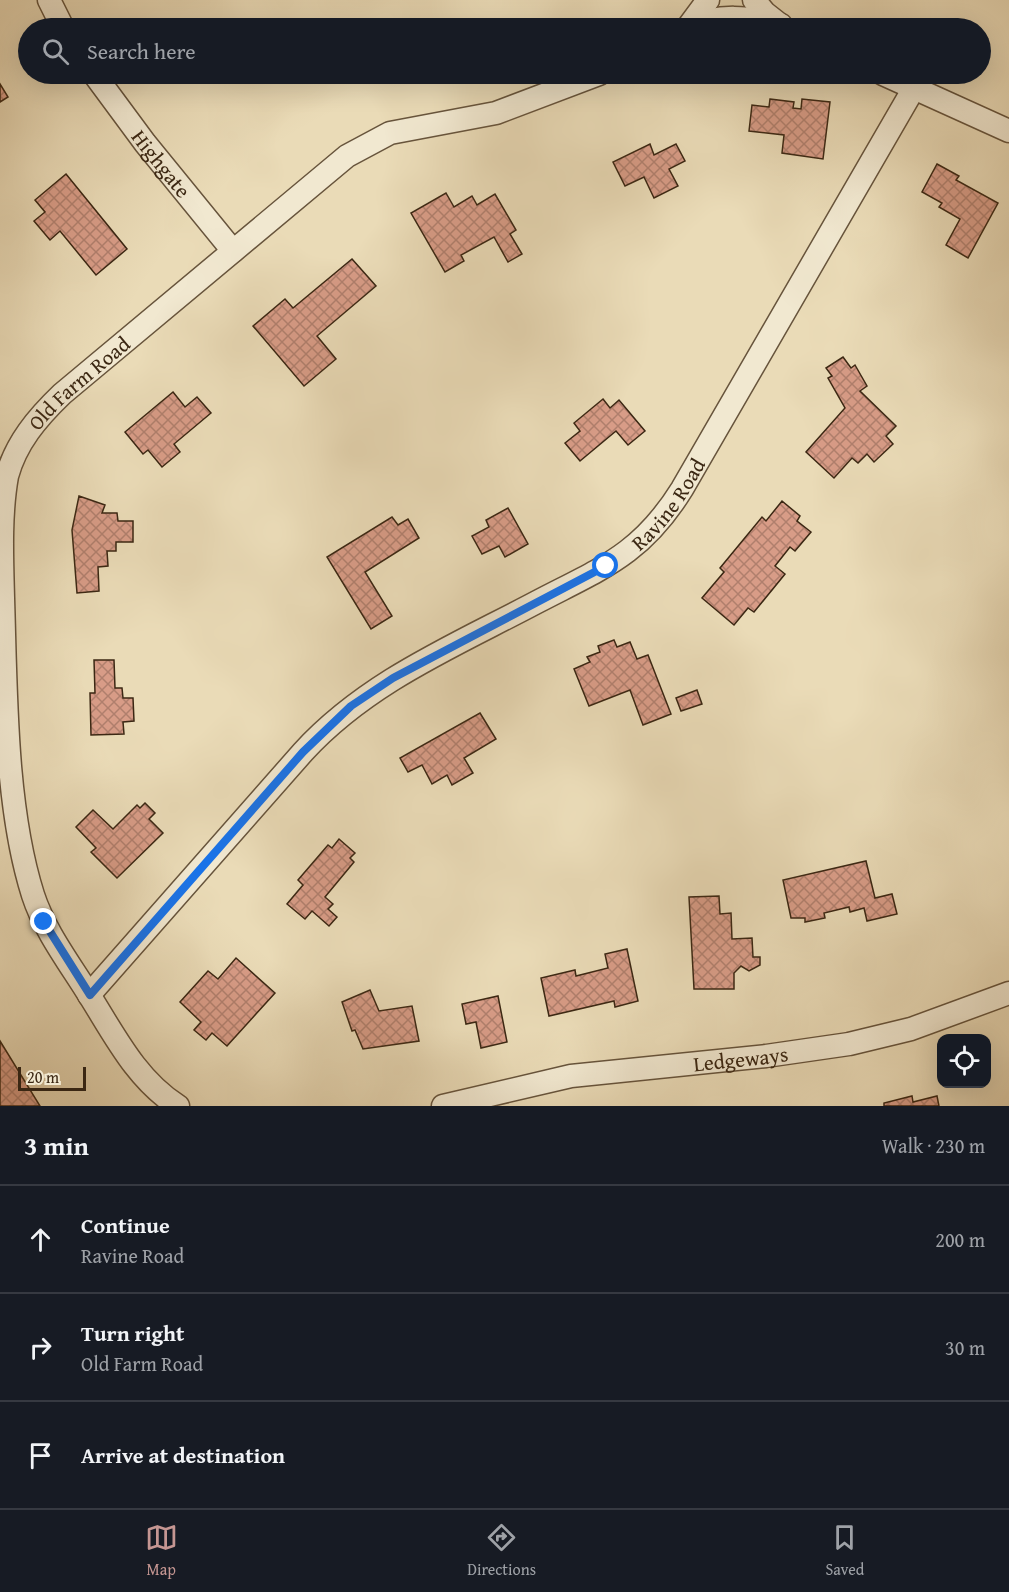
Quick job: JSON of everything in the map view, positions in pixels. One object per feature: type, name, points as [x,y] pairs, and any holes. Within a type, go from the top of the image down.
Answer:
[{"type":"street","points":[[49,0],[58,18]]},
{"type":"street","points":[[694,18],[708,0]]},
{"type":"street","points":[[754,0],[772,18]]},
{"type":"street","name":"Highgate","points":[[101,84],[145,144],[233,251]]},
{"type":"street","name":"Old Farm Road","points":[[178,1106],[160,1094],[138,1071],[40,912],[22,846],[12,777],[4,647],[2,521],[4,487],[22,441],[52,404],[339,163],[375,139],[400,130],[496,113],[573,84]]},
{"type":"street","points":[[905,84],[1009,131]]},
{"type":"street","name":"Ravine Road","points":[[90,995],[314,740],[351,706],[393,678],[606,566],[648,536],[682,489],[914,88]]},
{"type":"street","name":"Ledgeways","points":[[471,1103],[579,1075],[766,1056],[849,1044],[911,1029],[1009,993]]},
{"type":"street","points":[[443,1106],[471,1103]]},
{"type":"building","points":[[0,84],[8,97],[0,102]]},
{"type":"building","points":[[770,99],[794,102],[793,108],[801,109],[802,99],[830,102],[823,159],[782,153],[784,135],[749,131],[752,105],[769,107]]},
{"type":"building","points":[[650,144],[654,155],[676,144],[685,161],[669,169],[678,186],[654,198],[644,177],[625,186],[613,162]]},
{"type":"building","points":[[937,164],[959,176],[956,180],[998,203],[968,258],[946,245],[960,219],[939,207],[942,203],[922,192]]},
{"type":"building","points":[[66,174],[127,249],[96,275],[60,231],[50,240],[34,221],[45,212],[35,200]]},
{"type":"building","points":[[446,193],[454,207],[472,196],[477,205],[495,194],[516,230],[510,234],[522,254],[508,262],[494,237],[461,255],[464,261],[445,272],[411,213]]},
{"type":"building","points":[[352,259],[376,286],[317,336],[336,359],[304,386],[253,326],[285,299],[293,308]]},
{"type":"building","points":[[843,357],[851,368],[855,365],[867,386],[860,391],[896,426],[886,436],[893,444],[874,462],[867,454],[858,463],[852,458],[834,478],[806,452],[845,408],[828,378],[832,376],[826,368]]},
{"type":"building","points":[[173,392],[185,407],[197,397],[211,413],[174,444],[180,452],[162,467],[148,450],[143,454],[125,432]]},
{"type":"building","points":[[603,399],[610,408],[619,400],[645,431],[628,445],[616,431],[580,461],[565,443],[580,431],[574,423]]},
{"type":"building","points":[[79,496],[105,505],[102,513],[117,513],[118,521],[133,521],[133,542],[116,542],[116,551],[107,551],[108,566],[98,567],[99,591],[77,593],[72,530]]},
{"type":"building","points":[[782,501],[800,516],[797,521],[811,532],[795,551],[790,547],[775,566],[785,574],[754,612],[748,608],[734,625],[702,598],[724,572],[720,568],[762,517],[766,521]]},
{"type":"building","points":[[508,508],[528,544],[505,557],[499,546],[482,554],[472,536],[489,527],[486,520]]},
{"type":"building","points":[[392,517],[398,525],[408,519],[419,538],[365,572],[392,616],[371,629],[327,557]]},
{"type":"building","points":[[614,640],[617,647],[630,642],[637,659],[648,655],[671,714],[643,725],[630,690],[589,706],[574,669],[590,662],[587,657],[600,652],[598,646]]},
{"type":"building","points":[[94,660],[114,660],[115,688],[122,688],[123,698],[133,698],[134,721],[123,722],[124,734],[91,735],[90,693],[95,693]]},
{"type":"building","points":[[697,690],[702,704],[681,711],[676,698]]},
{"type":"building","points":[[480,713],[496,739],[464,758],[473,773],[452,785],[447,775],[432,784],[422,765],[408,772],[400,758]]},
{"type":"building","points":[[145,803],[155,813],[149,819],[163,833],[117,878],[91,852],[96,848],[76,827],[93,810],[113,829],[137,805],[140,808]]},
{"type":"building","points":[[339,839],[355,853],[350,858],[354,862],[325,897],[333,904],[328,909],[337,917],[329,926],[312,911],[305,919],[287,904],[303,885],[298,880],[328,845],[332,848]]},
{"type":"building","points":[[866,861],[875,898],[892,894],[897,914],[867,921],[864,908],[850,912],[849,907],[824,913],[825,918],[805,922],[805,918],[791,918],[783,880]]},
{"type":"building","points":[[719,896],[720,914],[731,913],[732,939],[752,938],[753,957],[760,957],[760,965],[749,971],[741,966],[734,973],[734,989],[694,989],[689,897]]},
{"type":"building","points":[[627,949],[638,1001],[615,1007],[614,1001],[549,1016],[541,978],[575,970],[576,976],[608,968],[605,954]]},
{"type":"building","points":[[236,958],[275,993],[227,1046],[212,1033],[206,1040],[194,1030],[201,1022],[180,1002],[208,971],[218,979]]},
{"type":"building","points":[[370,990],[379,1011],[412,1006],[419,1041],[363,1049],[355,1030],[352,1031],[342,1002]]},
{"type":"building","points":[[498,996],[507,1042],[481,1048],[476,1022],[466,1024],[462,1004]]},
{"type":"building","points":[[0,1041],[40,1106],[0,1106]]},
{"type":"building","points":[[912,1096],[913,1102],[937,1096],[939,1106],[884,1106],[884,1103]]},
{"type":"route","points":[[44,922],[90,995],[303,752],[339,716],[393,678],[606,566]]}]
